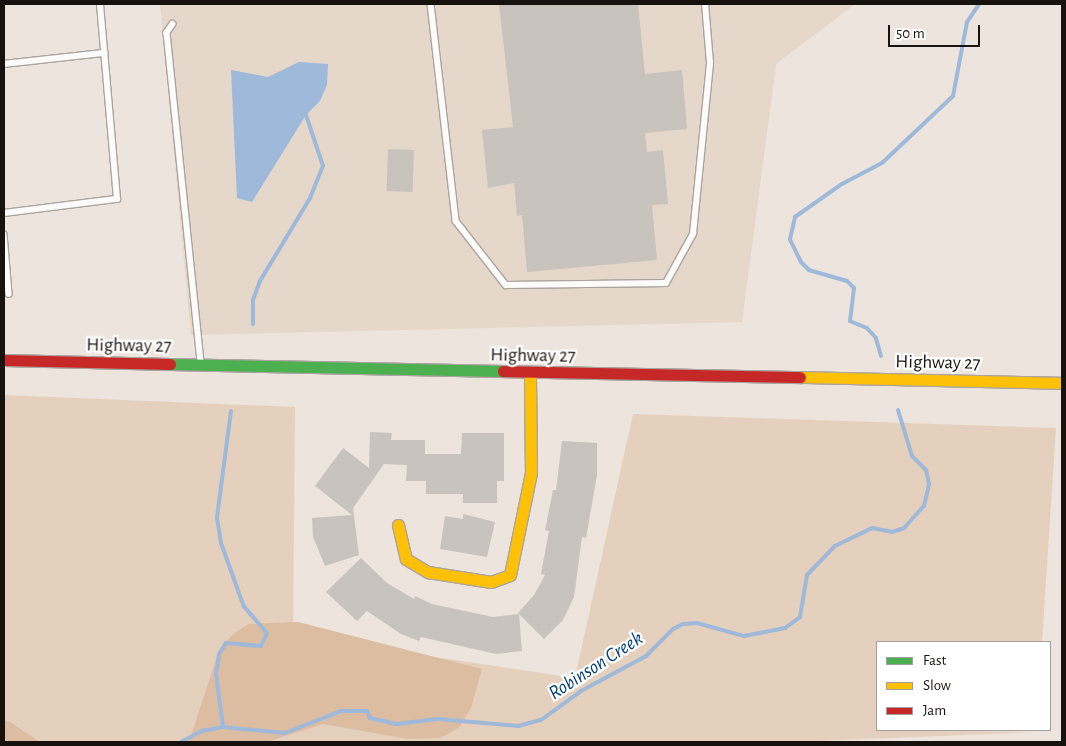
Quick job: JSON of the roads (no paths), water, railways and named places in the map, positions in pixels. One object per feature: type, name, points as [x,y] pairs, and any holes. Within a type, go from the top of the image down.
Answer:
[{"type":"main road","name":"Highway 27","points":[[4,360],[530,373],[1062,383]]},
{"type":"main road","points":[[398,525],[406,559],[428,572],[491,582],[510,575],[531,473],[530,373]]},
{"type":"lane","points":[[4,213],[118,199],[100,4]]},
{"type":"lane","points":[[431,4],[456,221],[506,286],[666,283],[694,234],[710,63],[704,4]]},
{"type":"lane","points":[[173,24],[167,33],[201,365]]},
{"type":"lane","points":[[4,64],[104,53]]},
{"type":"lane","points":[[4,234],[9,294]]},
{"type":"water","points":[[299,62],[328,64],[327,85],[320,101],[306,115],[252,202],[237,198],[231,70],[268,77]]},
{"type":"waterway","name":"Robinson Creek","points":[[881,356],[876,338],[867,328],[850,321],[854,288],[847,281],[809,270],[801,262],[790,239],[795,217],[842,184],[882,163],[953,96],[967,22],[979,4]]},
{"type":"waterway","points":[[253,324],[253,300],[260,281],[310,198],[323,166],[306,115]]},
{"type":"waterway","name":"Robinson Creek","points":[[181,742],[202,731],[223,727],[285,733],[341,711],[367,711],[370,718],[397,724],[437,719],[518,726],[541,720],[581,691],[646,656],[673,629],[683,624],[697,623],[744,636],[785,628],[800,617],[807,575],[835,546],[872,528],[892,532],[904,528],[924,506],[929,484],[926,470],[912,456],[898,410]]},
{"type":"waterway","points":[[223,727],[216,674],[219,654],[226,643],[261,646],[267,633],[244,607],[221,543],[217,517],[231,411]]}]
